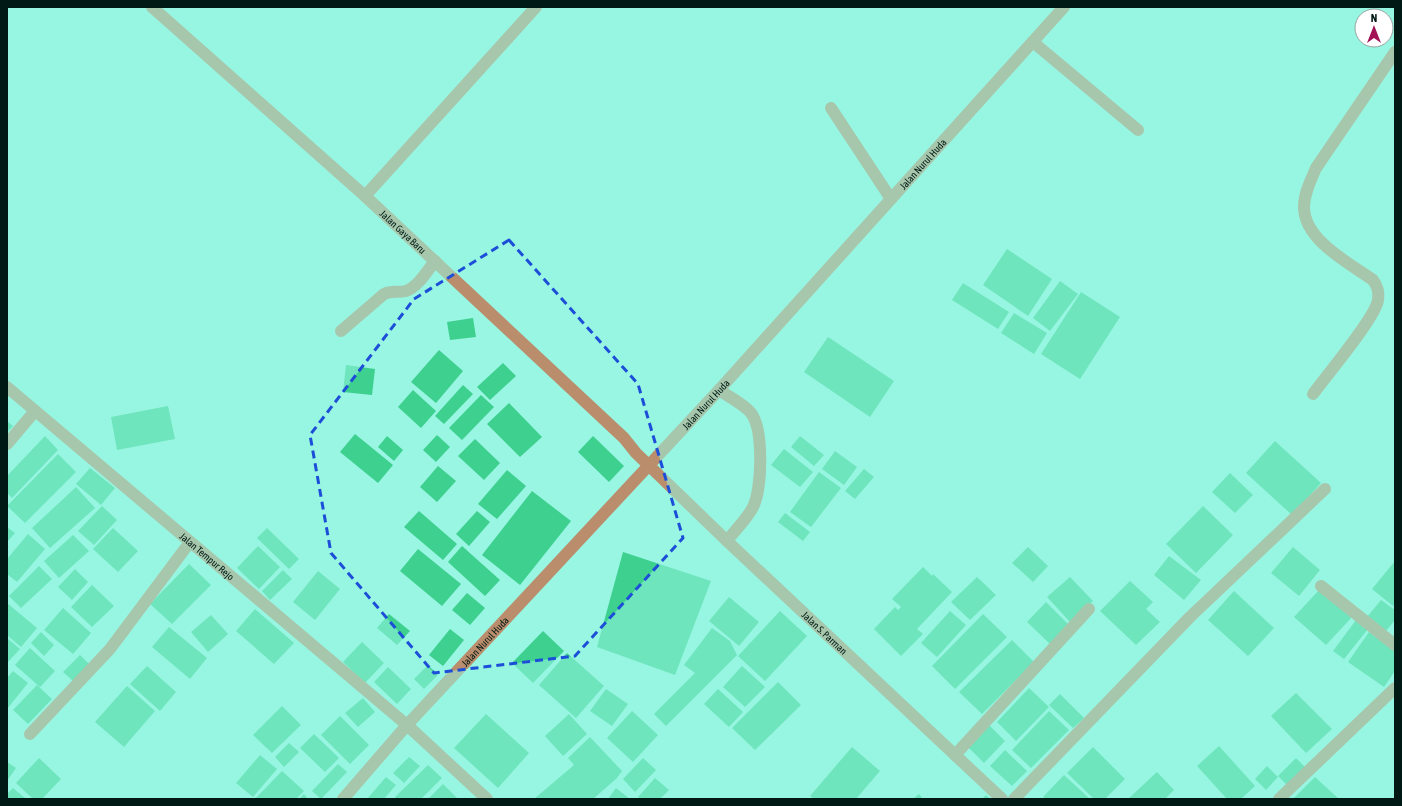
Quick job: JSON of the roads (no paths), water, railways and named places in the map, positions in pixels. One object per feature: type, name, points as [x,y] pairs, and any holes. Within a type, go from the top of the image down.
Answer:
[{"type":"street","name":"Jalan Gaya Baru","points":[[152,7],[365,196],[624,438],[636,453],[648,464]]},
{"type":"street","points":[[365,196],[536,7]]},
{"type":"street","name":"Jalan Nurul Huda","points":[[346,798],[407,725],[603,515],[648,464],[719,390],[1064,7]]},
{"type":"street","points":[[1033,42],[1138,130]]},
{"type":"street","points":[[1313,394],[1369,319],[1378,302],[1378,289],[1373,280],[1316,238],[1307,224],[1304,206],[1307,190],[1316,168],[1395,52]]},
{"type":"street","points":[[831,108],[891,199]]},
{"type":"street","points":[[341,331],[384,294],[391,290],[406,291],[415,286],[435,261]]},
{"type":"street","name":"Jalan Tempur Rejo","points":[[7,387],[407,725],[487,799]]},
{"type":"street","points":[[719,390],[752,414],[758,434],[759,449],[759,487],[753,507],[727,541]]},
{"type":"street","points":[[7,444],[35,411]]},
{"type":"street","name":"Jalan S. Parman","points":[[648,464],[727,541],[1002,799]]},
{"type":"street","points":[[1014,799],[1190,617],[1325,489]]},
{"type":"street","points":[[30,734],[110,649],[190,542]]},
{"type":"street","points":[[1321,586],[1395,645]]},
{"type":"street","points":[[955,755],[1089,609]]},
{"type":"street","points":[[1279,799],[1395,688]]}]
